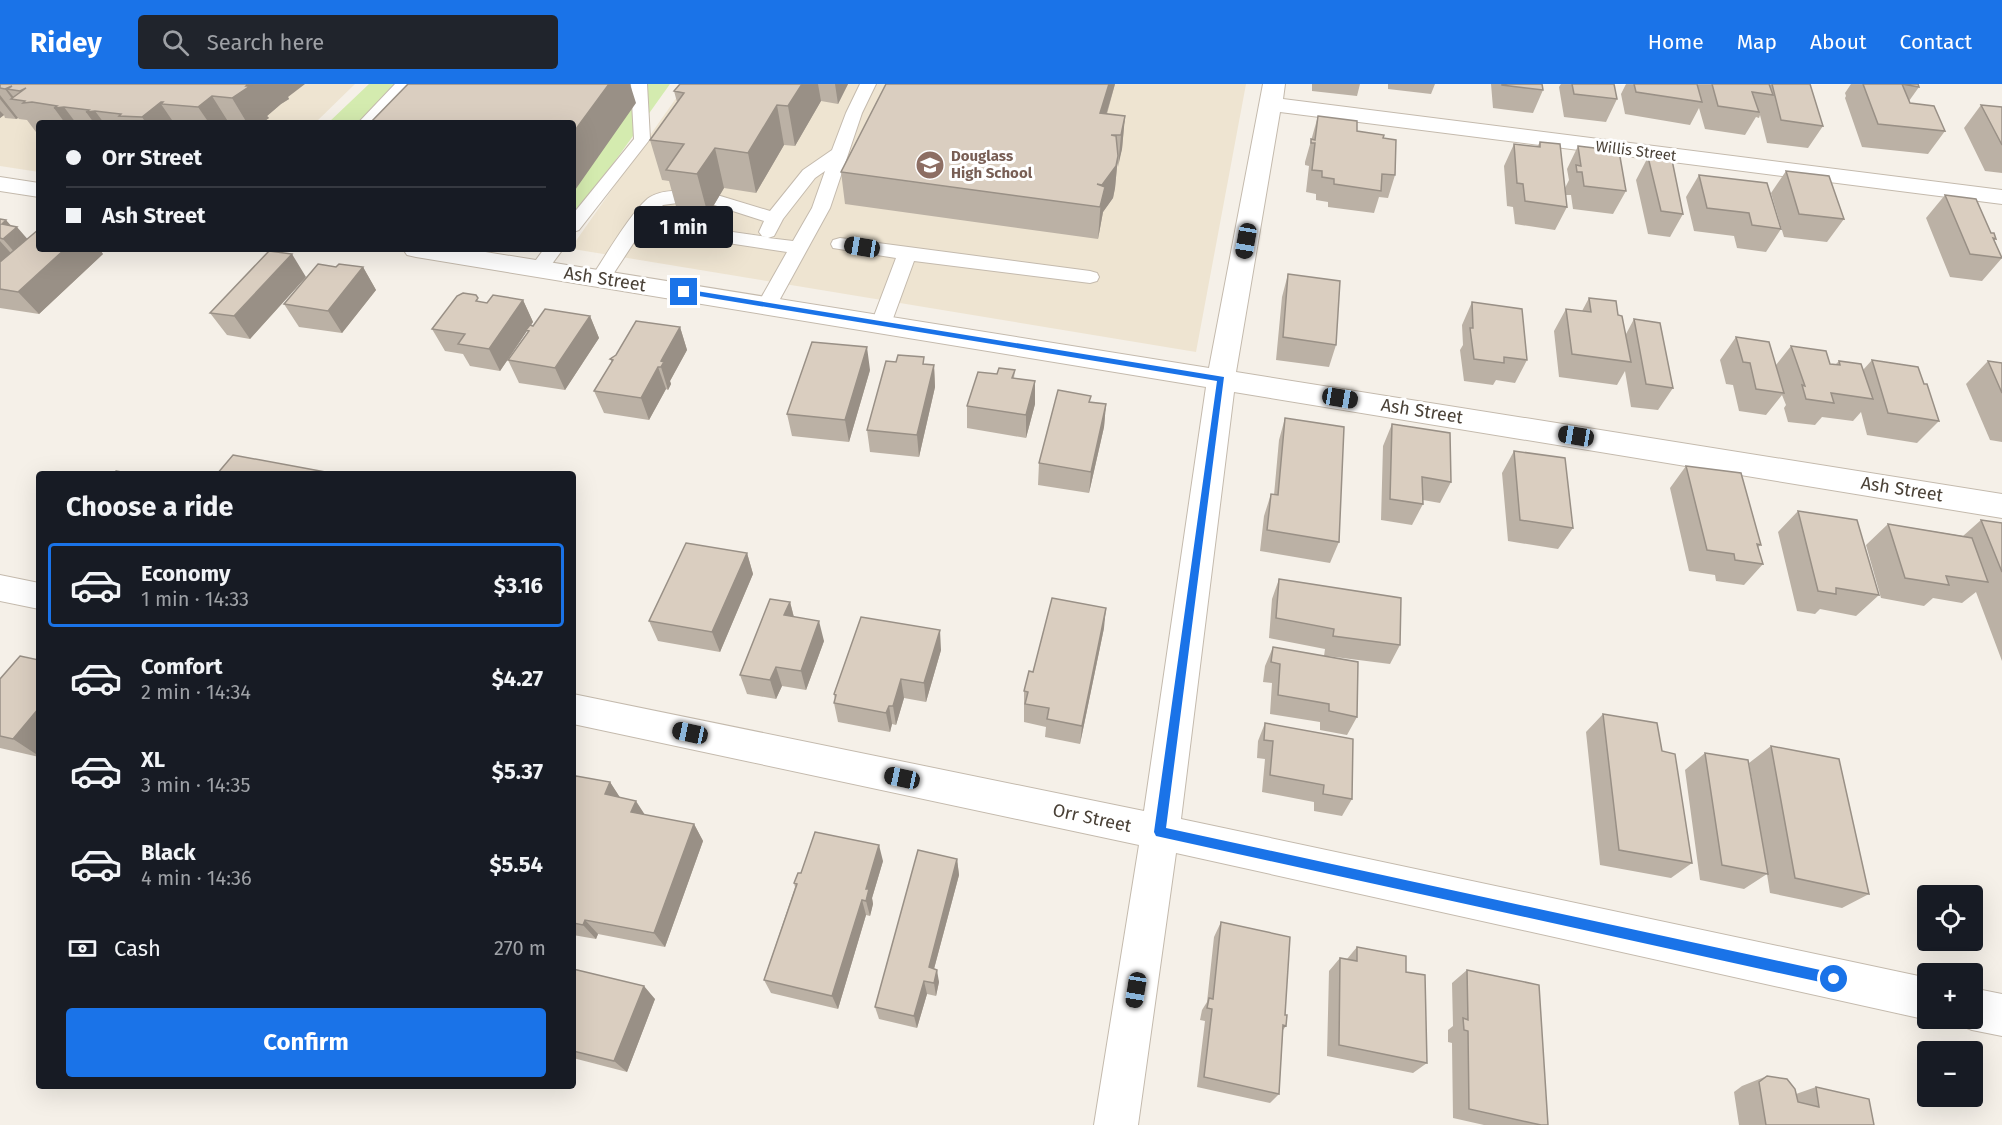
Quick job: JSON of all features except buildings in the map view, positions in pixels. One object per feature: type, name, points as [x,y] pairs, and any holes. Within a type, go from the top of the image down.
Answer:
[{"type":"street","name":"Willis Street","points":[[1272,94],[2002,197]]},
{"type":"street","points":[[1116,1125],[1160,832],[1221,379],[1272,94]]},
{"type":"street","points":[[0,184],[36,190]]},
{"type":"street","name":"Ash Street","points":[[455,252],[547,259],[601,278],[2002,506]]},
{"type":"street","points":[[0,588],[36,595]]},
{"type":"street","name":"Orr Street","points":[[576,710],[1160,832],[1917,997]]},
{"type":"street","points":[[1983,1011],[2002,1015]]},
{"type":"lane","points":[[369,120],[404,84]]},
{"type":"lane","points":[[576,221],[642,139],[639,84]]},
{"type":"lane","points":[[767,305],[821,208],[854,113],[868,84]]},
{"type":"lane","points":[[764,242],[774,218],[809,174],[840,153]]},
{"type":"lane","points":[[601,278],[648,205],[669,196],[686,197]]},
{"type":"lane","points":[[717,200],[774,218]]},
{"type":"lane","points":[[637,224],[799,248]]},
{"type":"lane","points":[[840,244],[1090,277]]},
{"type":"lane","points":[[882,324],[907,254]]},
{"type":"shaded area","points":[[0,84],[355,84],[318,120],[36,120],[36,172],[0,166]]},
{"type":"shaded area","name":"Douglass High School","points":[[686,84],[1246,84],[1196,352],[576,249],[576,241]]},
{"type":"green space","points":[[369,84],[670,84],[576,216],[576,120],[331,120]]},
{"type":"place","name":"Douglass High School","points":[[930,165]]},
{"type":"route","points":[[684,292],[1221,379],[1160,832],[1834,979]]}]
